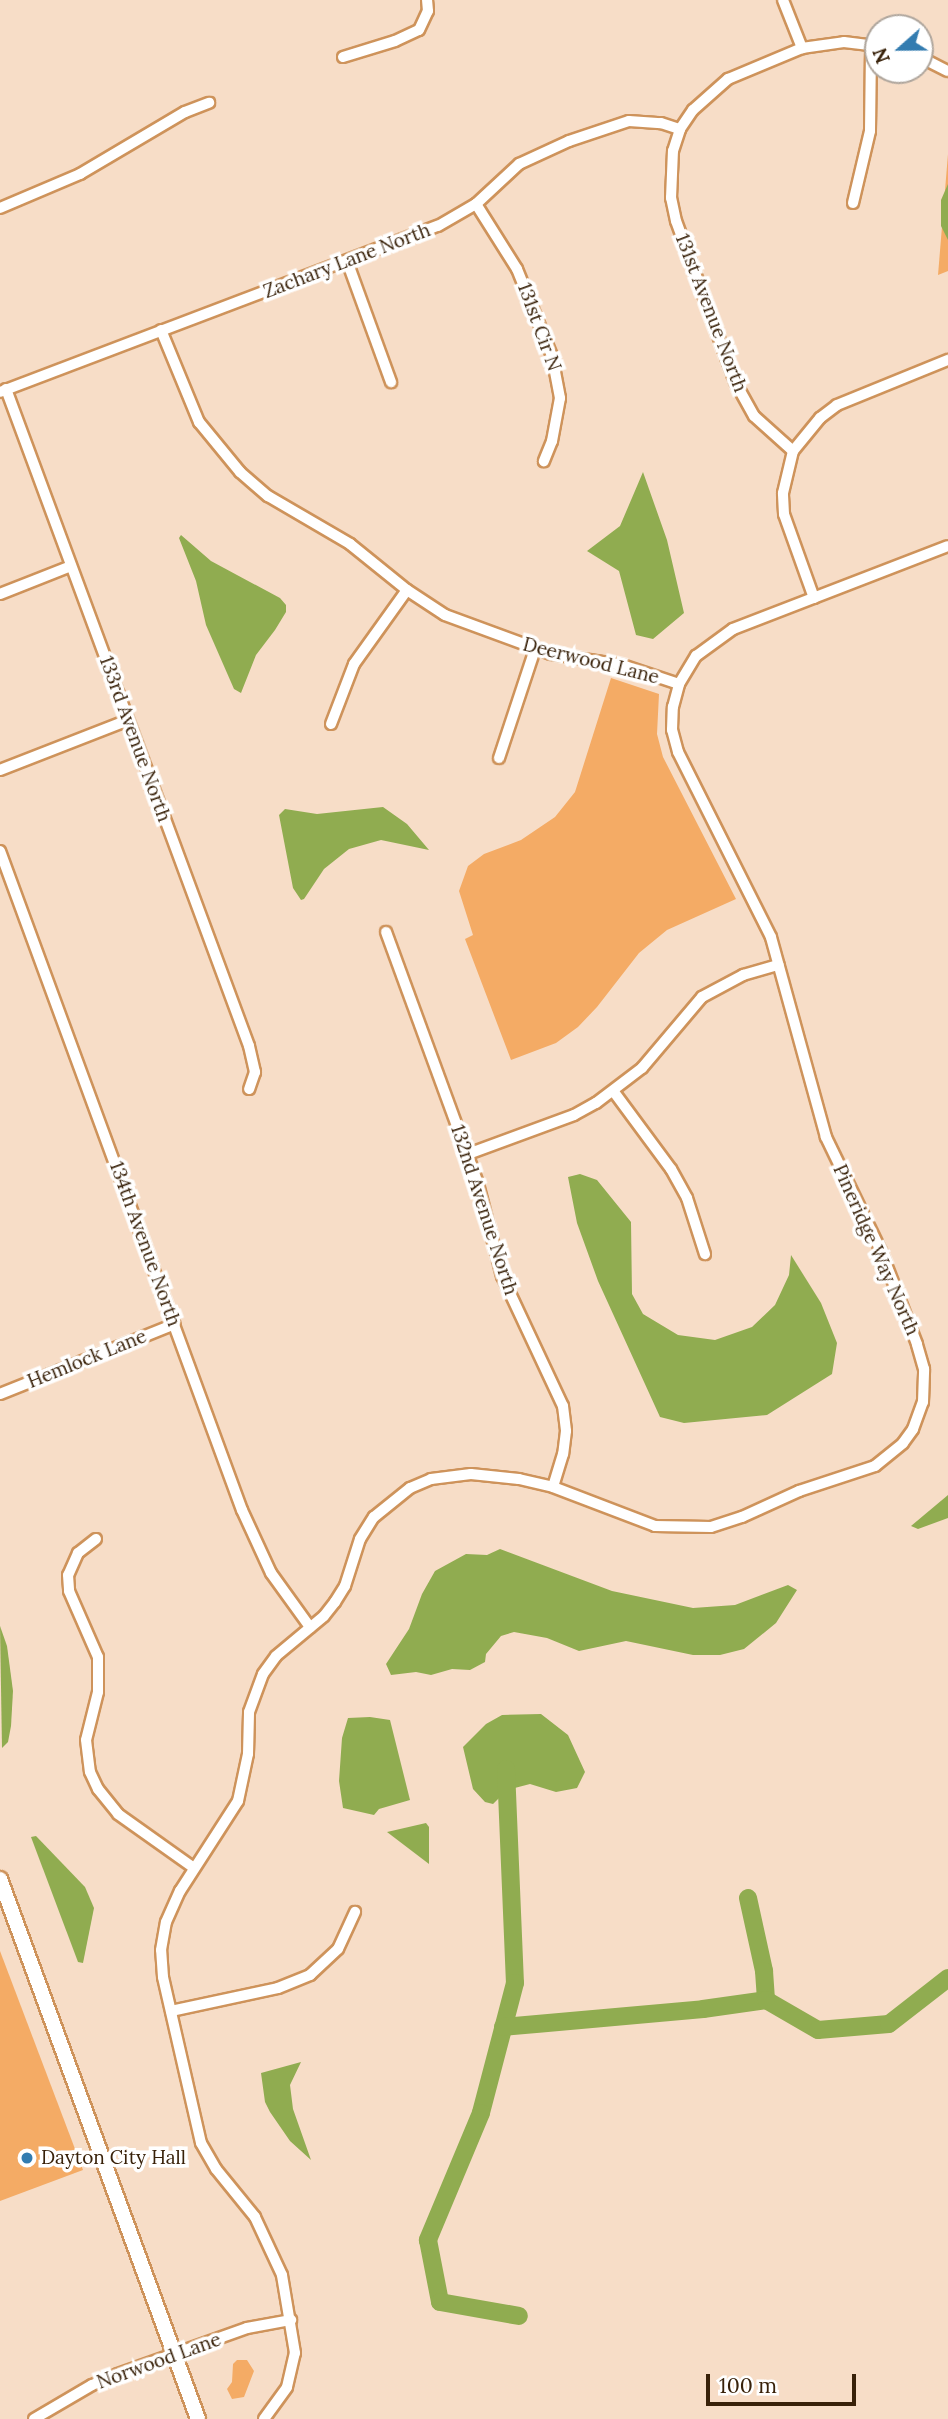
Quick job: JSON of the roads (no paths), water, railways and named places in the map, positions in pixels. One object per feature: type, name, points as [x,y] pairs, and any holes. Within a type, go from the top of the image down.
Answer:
[{"type":"street","points":[[343,57],[395,41],[418,30],[428,11],[427,0]]},
{"type":"street","points":[[783,0],[802,48]]},
{"type":"street","points":[[680,129],[693,110],[728,79],[802,48],[844,42],[864,44]]},
{"type":"street","points":[[853,203],[870,131],[873,84]]},
{"type":"street","points":[[0,208],[80,174],[145,134],[209,103]]},
{"type":"street","name":"Zachary Lane North","points":[[3,391],[438,226],[475,204],[533,157],[611,126],[644,121],[680,129]]},
{"type":"street","name":"131st Avenue North","points":[[680,129],[673,151],[670,175],[676,221],[743,400],[768,431],[793,451]]},
{"type":"street","name":"131st Cir N","points":[[475,204],[517,269],[552,356],[560,398],[555,430],[544,461]]},
{"type":"street","points":[[347,261],[391,382]]},
{"type":"street","name":"Deerwood Lane","points":[[161,330],[200,422],[240,472],[268,496],[350,544],[407,590],[445,615],[535,649],[576,659],[622,665],[678,684],[696,656],[719,636],[948,546]]},
{"type":"street","points":[[814,598],[784,514],[783,494],[793,451],[820,418],[837,405],[948,360]]},
{"type":"street","name":"133rd Avenue North","points":[[3,391],[71,566],[249,1046],[255,1072],[249,1089]]},
{"type":"street","points":[[0,594],[71,566]]},
{"type":"street","points":[[331,724],[354,664],[407,590]]},
{"type":"street","points":[[499,758],[535,649]]},
{"type":"street","name":"Pineridge Way North","points":[[264,2419],[281,2398],[292,2372],[295,2353],[282,2276],[267,2237],[240,2197],[216,2169],[201,2143],[171,2011],[161,1950],[166,1922],[194,1868],[238,1801],[248,1754],[249,1712],[263,1674],[276,1656],[324,1616],[345,1586],[360,1539],[374,1517],[410,1488],[431,1479],[471,1474],[553,1487],[654,1526],[711,1527],[742,1517],[799,1491],[875,1466],[903,1443],[919,1416],[925,1385],[918,1344],[881,1251],[826,1137],[779,965],[759,909],[678,752],[672,730],[678,684]]},
{"type":"street","points":[[0,770],[128,720]]},
{"type":"street","name":"134th Avenue North","points":[[0,851],[257,1546],[289,1601],[310,1627]]},
{"type":"street","name":"132nd Avenue North","points":[[386,932],[468,1154],[502,1276],[563,1406],[566,1431],[563,1454],[553,1487]]},
{"type":"street","points":[[468,1154],[573,1115],[614,1092],[642,1068],[702,997],[743,975],[779,965]]},
{"type":"street","points":[[614,1092],[671,1169],[687,1198],[705,1254]]},
{"type":"street","name":"Hemlock Lane","points":[[0,1394],[175,1324]]},
{"type":"street","points":[[96,1539],[78,1553],[68,1575],[69,1591],[93,1641],[99,1665],[98,1692],[86,1740],[90,1772],[98,1789],[118,1814],[194,1868]]},
{"type":"street","points":[[0,1879],[198,2419]]},
{"type":"street","points":[[171,2011],[278,1988],[310,1975],[338,1949],[355,1912]]},
{"type":"street","name":"Norwood Lane","points":[[34,2419],[92,2385],[247,2328],[291,2320]]},
{"type":"waterway","points":[[506,1769],[515,1983],[481,2113],[428,2240],[440,2302],[519,2316]]},
{"type":"waterway","points":[[748,1898],[764,1971],[766,2000]]},
{"type":"waterway","points":[[503,2027],[703,2009],[766,2000],[818,2030],[889,2024],[948,1978]]},
{"type":"place","name":"Dayton City Hall","points":[[27,2158]]}]
